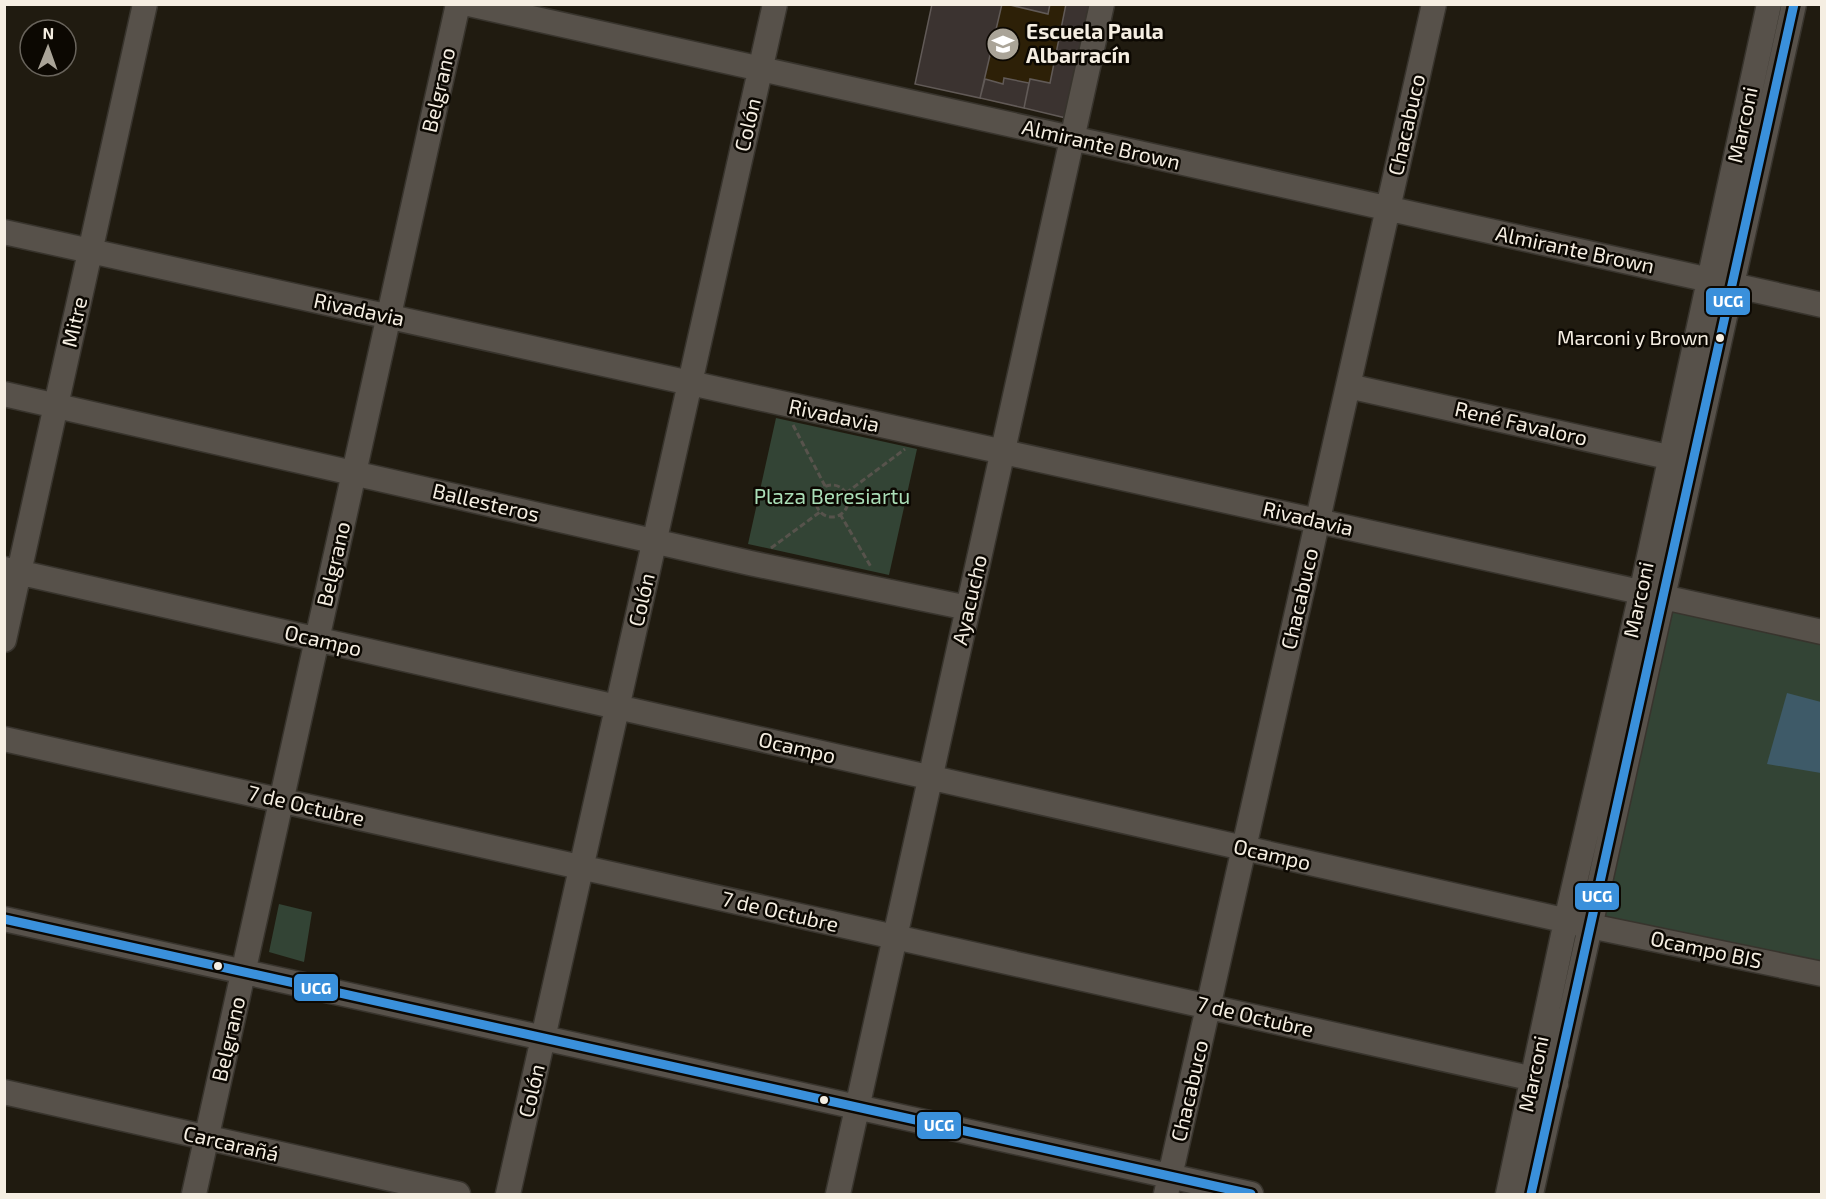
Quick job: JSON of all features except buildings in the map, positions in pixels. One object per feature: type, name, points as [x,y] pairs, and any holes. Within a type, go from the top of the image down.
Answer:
[{"type":"street","name":"Mitre","points":[[4,640],[12,571],[56,407],[145,4]]},
{"type":"street","name":"Belgrano","points":[[195,1194],[458,4]]},
{"type":"street","name":"Almirante Brown","points":[[469,4],[1821,305]]},
{"type":"street","name":"Colón","points":[[508,1194],[775,4]]},
{"type":"street","name":"Ayacucho","points":[[838,1194],[1102,4]]},
{"type":"street","name":"Chacabuco","points":[[1168,1186],[1434,4]]},
{"type":"street","name":"Marconi","points":[[1508,1194],[1545,1081],[1590,926],[1652,596],[1669,457],[1769,4]]},
{"type":"street","name":"Marconi","points":[[1531,1194],[1566,921],[1652,596],[1693,462],[1794,4]]},
{"type":"street","name":"Rivadavia","points":[[4,232],[1821,632]]},
{"type":"street","name":"René Favaloro","points":[[1348,386],[1693,462]]},
{"type":"street","name":"Ballesteros","points":[[4,394],[750,563],[968,608]]},
{"type":"street","name":"Ocampo","points":[[12,571],[1590,926]]},
{"type":"street","name":"7 de Octubre","points":[[4,739],[1545,1081]]},
{"type":"street","points":[[4,919],[857,1108],[1168,1186],[1251,1194]]},
{"type":"street","name":"Ocampo BIS","points":[[1590,926],[1821,974]]},
{"type":"street","name":"Carcarañá","points":[[4,1092],[458,1194]]},
{"type":"path","points":[[782,405],[825,486]]},
{"type":"path","points":[[846,493],[923,436]]},
{"type":"path","points":[[835,485],[846,493],[847,507],[840,514],[830,517],[820,512],[816,498],[825,486],[835,485]]},
{"type":"path","points":[[750,563],[820,512]]},
{"type":"path","points":[[840,514],[885,592]]},
{"type":"shaded area","name":"Escuela Paula Albarracín","points":[[932,5],[1091,5],[1066,118],[915,84]]},
{"type":"green space","name":"Plaza Beresiartu","points":[[776,418],[917,449],[889,575],[748,544]]},
{"type":"green space","points":[[1663,597],[1821,632],[1821,974],[1590,926]]},
{"type":"green space","points":[[279,904],[312,912],[304,962],[269,952]]},
{"type":"water","points":[[1787,693],[1821,702],[1821,773],[1767,764]]},
{"type":"transit line","name":"UCG","points":[[1531,1194],[1794,4]]},
{"type":"transit line","name":"UCG","points":[[4,919],[1251,1194]]},
{"type":"place","name":"Escuela Paula Albarracín","points":[[1003,44]]},
{"type":"place","name":"Marconi y Brown","points":[[1720,338]]}]
